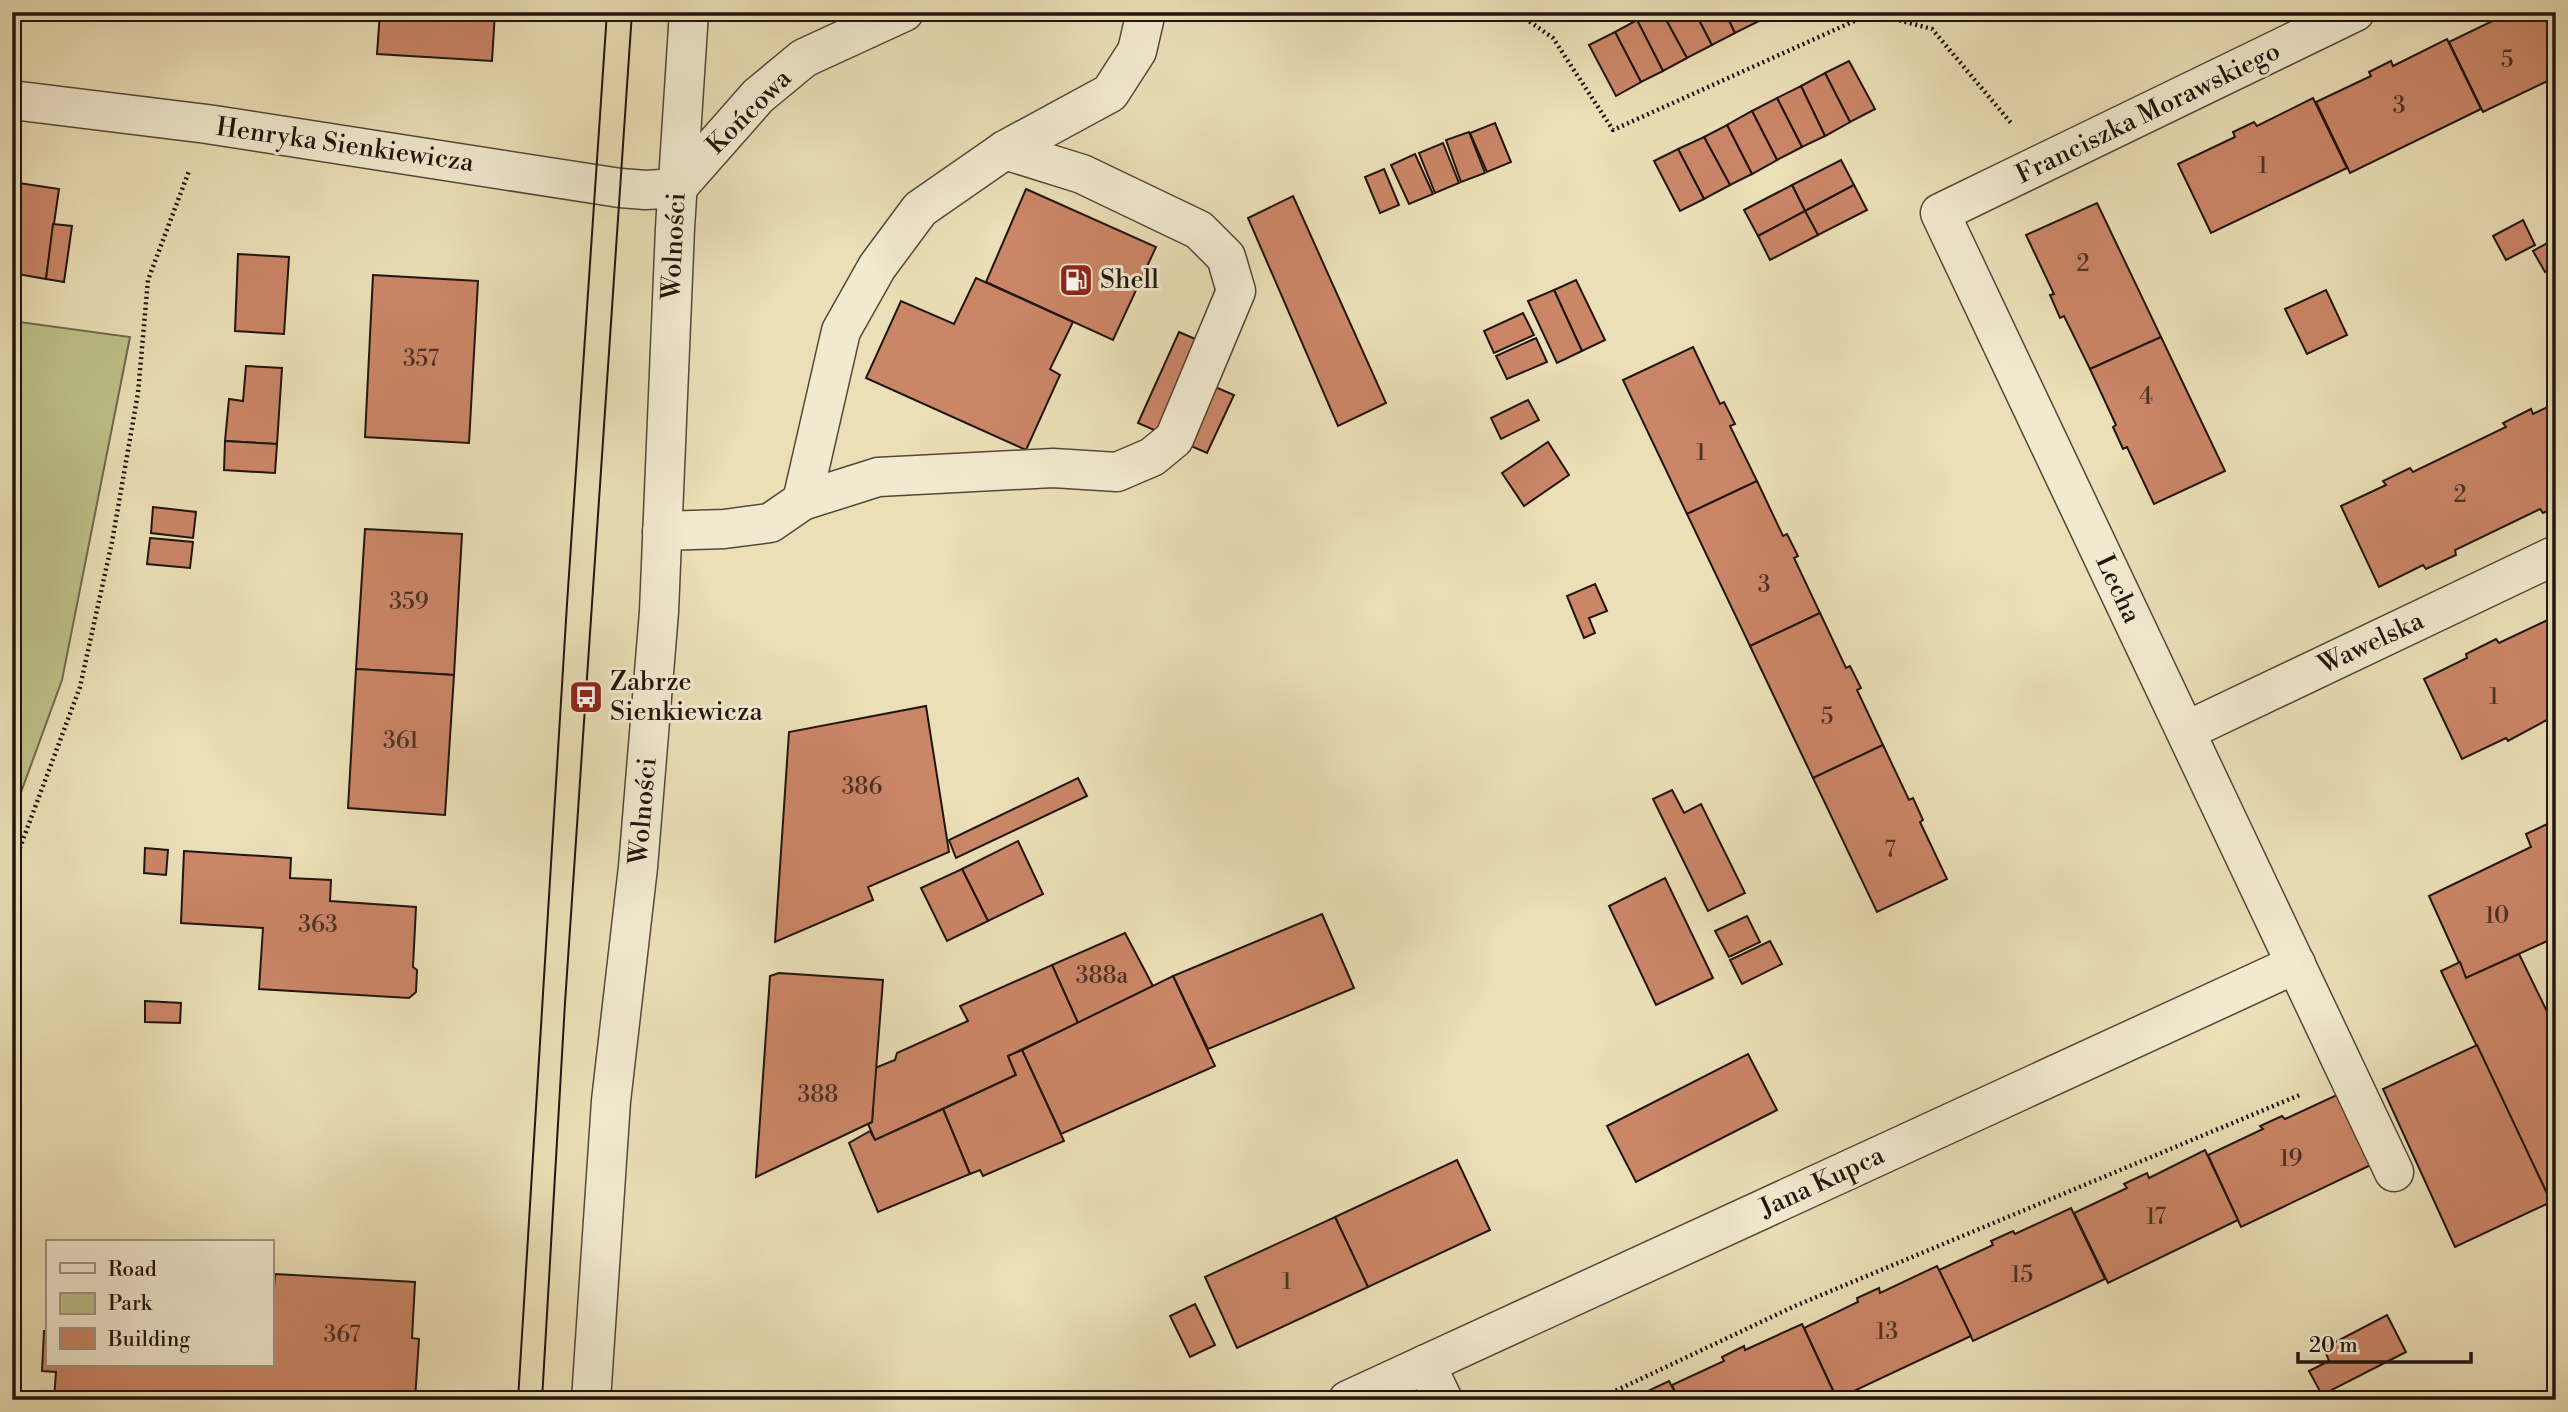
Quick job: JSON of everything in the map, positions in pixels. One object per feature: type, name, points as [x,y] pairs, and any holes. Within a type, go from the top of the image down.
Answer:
[{"type":"street","name":"Wolności","points":[[591,1400],[611,1101],[639,853],[659,612],[677,188],[689,12]]},
{"type":"street","name":"Końcowa","points":[[677,188],[758,96],[804,58],[904,12]]},
{"type":"street","points":[[802,501],[841,331],[877,267],[920,209],[1005,150],[1110,93],[1137,51],[1146,12]]},
{"type":"street","name":"Franciszka Morawskiego","points":[[1940,213],[2355,12]]},
{"type":"street","name":"Henryka Sienkiewicza","points":[[12,100],[207,124],[620,188],[677,188]]},
{"type":"street","points":[[662,531],[724,529],[770,523],[802,501],[878,477],[1053,468],[1117,472],[1153,457],[1174,439],[1236,291],[1226,257],[1199,230],[1082,174],[1005,150]]},
{"type":"street","name":"Lecha","points":[[1940,213],[2394,1172]]},
{"type":"street","name":"Wawelska","points":[[2186,731],[2556,555]]},
{"type":"street","name":"Jana Kupca","points":[[1349,1400],[2296,964]]},
{"type":"street","points":[[1426,1364],[1443,1400]]},
{"type":"path","points":[[1516,12],[1553,38],[1613,130],[1872,13],[1932,29],[2046,163]]},
{"type":"path","points":[[12,869],[80,687],[112,542],[138,393],[148,281],[207,124]]},
{"type":"path","points":[[1596,1400],[1795,1307],[2348,1075]]},
{"type":"green space","points":[[12,321],[130,337],[62,680],[12,817]]},
{"type":"building","points":[[380,12],[495,12],[492,61],[377,54]]},
{"type":"building","points":[[1653,12],[1662,12],[1687,58],[1663,71],[1637,20]]},
{"type":"building","points":[[1662,12],[1695,12],[1712,45],[1687,58]]},
{"type":"building","points":[[1695,12],[1725,12],[1735,33],[1712,45]]},
{"type":"building","points":[[1725,12],[1754,12],[1759,21],[1735,33]]},
{"type":"building","points":[[1754,12],[1774,12],[1759,21]]},
{"type":"building","points":[[2502,12],[2556,12],[2556,77],[2483,112],[2449,42],[2503,16]]},
{"type":"building","points":[[1637,20],[1663,71],[1641,82],[1615,32]]},
{"type":"building","points":[[1615,32],[1641,82],[1616,96],[1589,45]]},
{"type":"building","points":[[2447,39],[2481,109],[2350,173],[2316,102],[2371,76],[2369,72],[2391,61],[2393,66]]},
{"type":"building","points":[[1849,61],[1875,109],[1850,122],[1825,73]]},
{"type":"building","points":[[1825,73],[1850,122],[1825,136],[1801,86]]},
{"type":"building","points":[[1801,86],[1825,136],[1802,147],[1777,98]]},
{"type":"building","points":[[1777,98],[1802,147],[1777,160],[1752,111]]},
{"type":"building","points":[[2313,98],[2347,168],[2211,233],[2178,164],[2235,137],[2233,132],[2254,122],[2257,126]]},
{"type":"building","points":[[1752,111],[1777,160],[1752,174],[1727,125]]},
{"type":"building","points":[[1495,123],[1511,162],[1487,172],[1470,133]]},
{"type":"building","points":[[1727,125],[1752,174],[1730,185],[1704,137]]},
{"type":"building","points":[[1469,132],[1485,173],[1461,182],[1446,140]]},
{"type":"building","points":[[1704,137],[1730,185],[1704,199],[1678,149]]},
{"type":"building","points":[[1443,143],[1459,183],[1435,193],[1419,153]]},
{"type":"building","points":[[1678,149],[1704,199],[1680,211],[1654,161]]},
{"type":"building","points":[[1415,154],[1433,194],[1409,204],[1391,165]]},
{"type":"building","points":[[1841,160],[1854,185],[1805,211],[1792,185]]},
{"type":"building","points":[[1384,169],[1399,205],[1380,213],[1365,177]]},
{"type":"building","points":[[12,182],[59,189],[46,279],[12,273]]},
{"type":"building","points":[[1792,185],[1805,211],[1758,236],[1744,210]]},
{"type":"building","points":[[1854,185],[1867,210],[1818,235],[1805,211]]},
{"type":"building","points":[[1026,189],[1156,247],[1113,340],[986,282]]},
{"type":"building","points":[[1293,196],[1386,403],[1338,426],[1248,218]]},
{"type":"building","points":[[2097,203],[2161,337],[2090,369],[2064,316],[2060,318],[2050,295],[2054,294],[2026,235]]},
{"type":"building","points":[[1805,211],[1818,235],[1770,260],[1758,236]]},
{"type":"building","points":[[2523,220],[2535,245],[2506,260],[2493,236]]},
{"type":"building","points":[[53,224],[72,226],[64,282],[46,279]]},
{"type":"building","points":[[2556,238],[2556,266],[2545,272],[2533,251]]},
{"type":"building","points":[[238,254],[289,257],[284,334],[235,331]]},
{"type":"building","points":[[373,275],[478,281],[469,443],[365,437]]},
{"type":"building","points":[[976,278],[1073,322],[1050,369],[1060,375],[1026,450],[866,378],[901,301],[954,324]]},
{"type":"building","points":[[1576,280],[1605,340],[1582,351],[1554,290]]},
{"type":"building","points":[[1554,290],[1582,351],[1557,363],[1528,301]]},
{"type":"building","points":[[2326,290],[2347,335],[2307,354],[2285,309]]},
{"type":"building","points":[[1523,313],[1534,335],[1494,353],[1484,331]]},
{"type":"building","points":[[1179,332],[1223,351],[1208,384],[1234,395],[1207,453],[1138,423]]},
{"type":"building","points":[[2161,337],[2225,471],[2154,504],[2127,447],[2123,449],[2113,427],[2116,425],[2090,369]]},
{"type":"building","points":[[1536,338],[1547,362],[1507,379],[1496,356]]},
{"type":"building","points":[[1693,347],[1720,404],[1724,402],[1735,424],[1730,426],[1757,481],[1687,514],[1623,380]]},
{"type":"building","points":[[246,366],[282,368],[277,444],[225,441],[229,399],[243,401]]},
{"type":"building","points":[[1528,400],[1539,420],[1501,439],[1491,418]]},
{"type":"building","points":[[2556,403],[2556,507],[2543,513],[2540,509],[2455,550],[2456,555],[2426,569],[2423,565],[2379,587],[2341,506],[2386,485],[2383,481],[2410,468],[2413,472],[2506,427],[2503,423],[2531,409],[2533,414]]},
{"type":"building","points":[[225,441],[277,444],[275,473],[224,470]]},
{"type":"building","points":[[1548,442],[1569,475],[1524,506],[1502,473]]},
{"type":"building","points":[[1757,481],[1783,536],[1787,534],[1798,556],[1794,558],[1820,613],[1750,646],[1687,514]]},
{"type":"building","points":[[153,507],[196,512],[193,538],[151,533]]},
{"type":"building","points":[[365,529],[462,534],[454,675],[356,669]]},
{"type":"building","points":[[150,538],[193,542],[190,568],[147,564]]},
{"type":"building","points":[[1595,584],[1607,611],[1589,618],[1595,633],[1584,638],[1567,596]]},
{"type":"building","points":[[1820,613],[1846,668],[1850,666],[1861,688],[1857,690],[1883,745],[1813,778],[1750,646]]},
{"type":"building","points":[[2556,616],[2556,715],[2508,741],[2506,738],[2462,759],[2424,679],[2467,658],[2466,654],[2496,639],[2499,643]]},
{"type":"building","points":[[356,669],[454,675],[445,815],[348,808]]},
{"type":"building","points":[[926,706],[949,852],[868,887],[873,900],[775,942],[789,732]]},
{"type":"building","points":[[1883,745],[1909,800],[1913,798],[1923,820],[1920,822],[1947,879],[1877,912],[1813,778]]},
{"type":"building","points":[[1078,778],[1087,796],[956,858],[949,840]]},
{"type":"building","points":[[1672,790],[1684,813],[1701,804],[1745,893],[1708,911],[1653,799]]},
{"type":"building","points":[[2556,820],[2556,937],[2466,978],[2429,896],[2531,847],[2526,834]]},
{"type":"building","points":[[1018,841],[1043,894],[988,921],[962,869]]},
{"type":"building","points":[[145,848],[168,850],[166,875],[144,873]]},
{"type":"building","points":[[184,851],[291,858],[290,878],[331,880],[330,901],[416,907],[413,967],[417,970],[416,992],[409,998],[259,989],[263,928],[181,923]]},
{"type":"building","points":[[962,869],[988,921],[947,941],[921,888]]},
{"type":"building","points":[[1665,878],[1713,978],[1656,1005],[1609,906]]},
{"type":"building","points":[[1322,914],[1354,988],[1208,1049],[1173,976]]},
{"type":"building","points":[[1747,916],[1760,942],[1729,957],[1715,931]]},
{"type":"building","points":[[1125,933],[1153,986],[1078,1023],[1052,965]]},
{"type":"building","points":[[1770,941],[1782,964],[1742,984],[1730,960]]},
{"type":"building","points":[[2519,954],[2556,1030],[2556,1200],[2551,1202],[2441,971],[2460,962],[2466,978]]},
{"type":"building","points":[[1052,965],[1078,1023],[1008,1056],[1016,1075],[875,1140],[868,1124],[872,1122],[875,1068],[895,1060],[897,1053],[968,1021],[960,1006]]},
{"type":"building","points":[[779,973],[883,980],[872,1122],[756,1177],[770,976]]},
{"type":"building","points":[[1173,976],[1215,1066],[1061,1134],[1022,1050]]},
{"type":"building","points":[[145,1001],[181,1003],[180,1023],[145,1022]]},
{"type":"building","points":[[2477,1045],[2551,1202],[2455,1247],[2383,1089]]},
{"type":"building","points":[[1022,1050],[1064,1141],[983,1176],[980,1170],[970,1174],[943,1109],[1016,1075],[1008,1056]]},
{"type":"building","points":[[1748,1054],[1777,1110],[1636,1182],[1607,1126]]},
{"type":"building","points":[[2341,1093],[2375,1163],[2241,1227],[2208,1155],[2263,1129],[2260,1126],[2282,1116],[2285,1119]]},
{"type":"building","points":[[943,1109],[970,1174],[878,1212],[849,1143],[870,1131],[875,1140]]},
{"type":"building","points":[[2205,1150],[2238,1220],[2108,1283],[2074,1213],[2127,1188],[2124,1184],[2147,1173],[2149,1178]]},
{"type":"building","points":[[1457,1160],[1490,1230],[1368,1287],[1335,1217]]},
{"type":"building","points":[[2071,1208],[2105,1279],[1973,1341],[1939,1270],[1993,1245],[1991,1241],[2013,1231],[2015,1234]]},
{"type":"building","points":[[1335,1217],[1368,1287],[1237,1348],[1205,1277]]},
{"type":"building","points":[[1937,1266],[1971,1336],[1837,1399],[1804,1328],[1858,1302],[1857,1298],[1879,1288],[1880,1293]]},
{"type":"building","points":[[275,1274],[415,1282],[412,1338],[419,1339],[415,1400],[54,1400],[56,1372],[42,1371],[44,1331],[46,1366],[273,1366]]},
{"type":"building","points":[[1195,1304],[1215,1345],[1190,1357],[1170,1316]]},
{"type":"building","points":[[2387,1315],[2406,1352],[2322,1395],[2309,1371],[2329,1361],[2324,1348]]},
{"type":"building","points":[[1802,1324],[1835,1395],[1825,1400],[1679,1400],[1672,1385],[1724,1361],[1722,1357],[1744,1346],[1745,1350]]},
{"type":"building","points":[[1669,1381],[1679,1400],[1629,1400]]},
{"type":"tram line","points":[[518,1400],[607,12]]},
{"type":"tram line","points":[[542,1400],[565,1003],[632,12]]},
{"type":"place","name":"Shell","points":[[1076,280]]},
{"type":"place","name":"Zabrze Sienkiewicza","points":[[586,697]]}]
